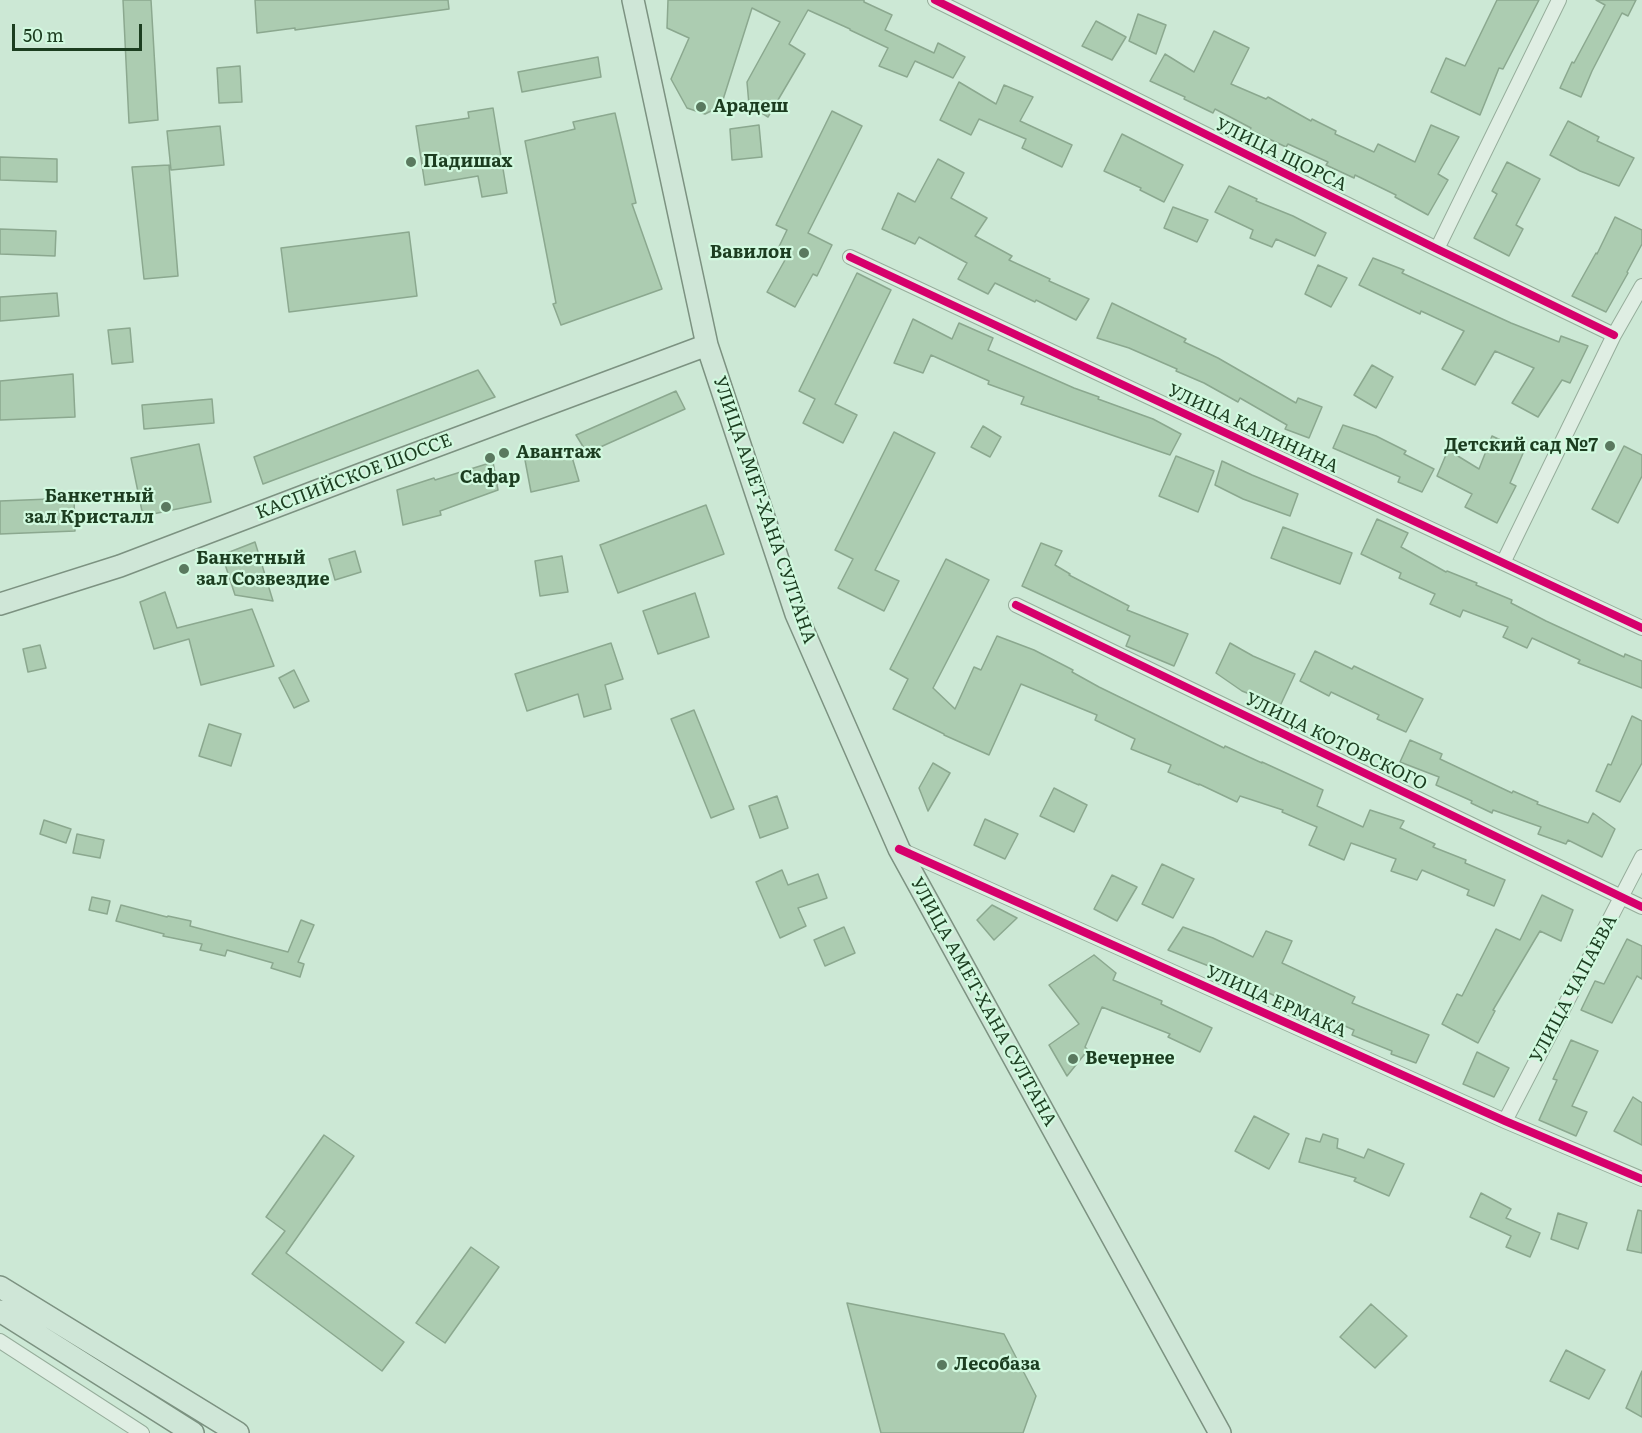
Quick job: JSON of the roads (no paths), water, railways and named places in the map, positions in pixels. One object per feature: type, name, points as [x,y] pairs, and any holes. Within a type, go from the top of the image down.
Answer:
[{"type":"main road","name":"УЛИЦА АМЕТ-ХАНА СУЛТАНА","points":[[633,0],[707,345],[796,614],[899,849],[1220,1433]]},
{"type":"main road","name":"КАСПИЙСКОЕ ШОССЕ","points":[[0,604],[120,566],[707,345]]},
{"type":"main road","points":[[0,1287],[238,1433]]},
{"type":"main road","points":[[0,1311],[193,1433]]},
{"type":"street","name":"УЛИЦА ЩОРСА","points":[[935,0],[1614,335]]},
{"type":"street","points":[[1437,249],[1559,0]]},
{"type":"street","name":"УЛИЦА КАЛИНИНА","points":[[850,257],[1642,628]]},
{"type":"street","points":[[1503,563],[1614,335],[1642,286]]},
{"type":"street","name":"УЛИЦА КОТОВСКОГО","points":[[1016,605],[1642,907]]},
{"type":"street","name":"УЛИЦА ЕРМАКА","points":[[899,849],[1505,1121],[1642,1179]]},
{"type":"street","name":"УЛИЦА ЧАПАЕВА","points":[[1505,1121],[1642,857]]},
{"type":"street","points":[[0,1341],[142,1433]]},
{"type":"place","name":"Арадеш","points":[[701,107]]},
{"type":"place","name":"Падишах","points":[[411,162]]},
{"type":"place","name":"Вавилон","points":[[804,253]]},
{"type":"place","name":"Детский сад №7","points":[[1610,446]]},
{"type":"place","name":"Авантаж","points":[[504,453]]},
{"type":"place","name":"Сафар","points":[[490,458]]},
{"type":"place","name":"Банкетный зал Кристалл","points":[[166,507]]},
{"type":"place","name":"Банкетный зал Созвездие","points":[[184,569]]},
{"type":"place","name":"Вечернее","points":[[1073,1059]]},
{"type":"place","name":"Лесобаза","points":[[942,1365]]}]
